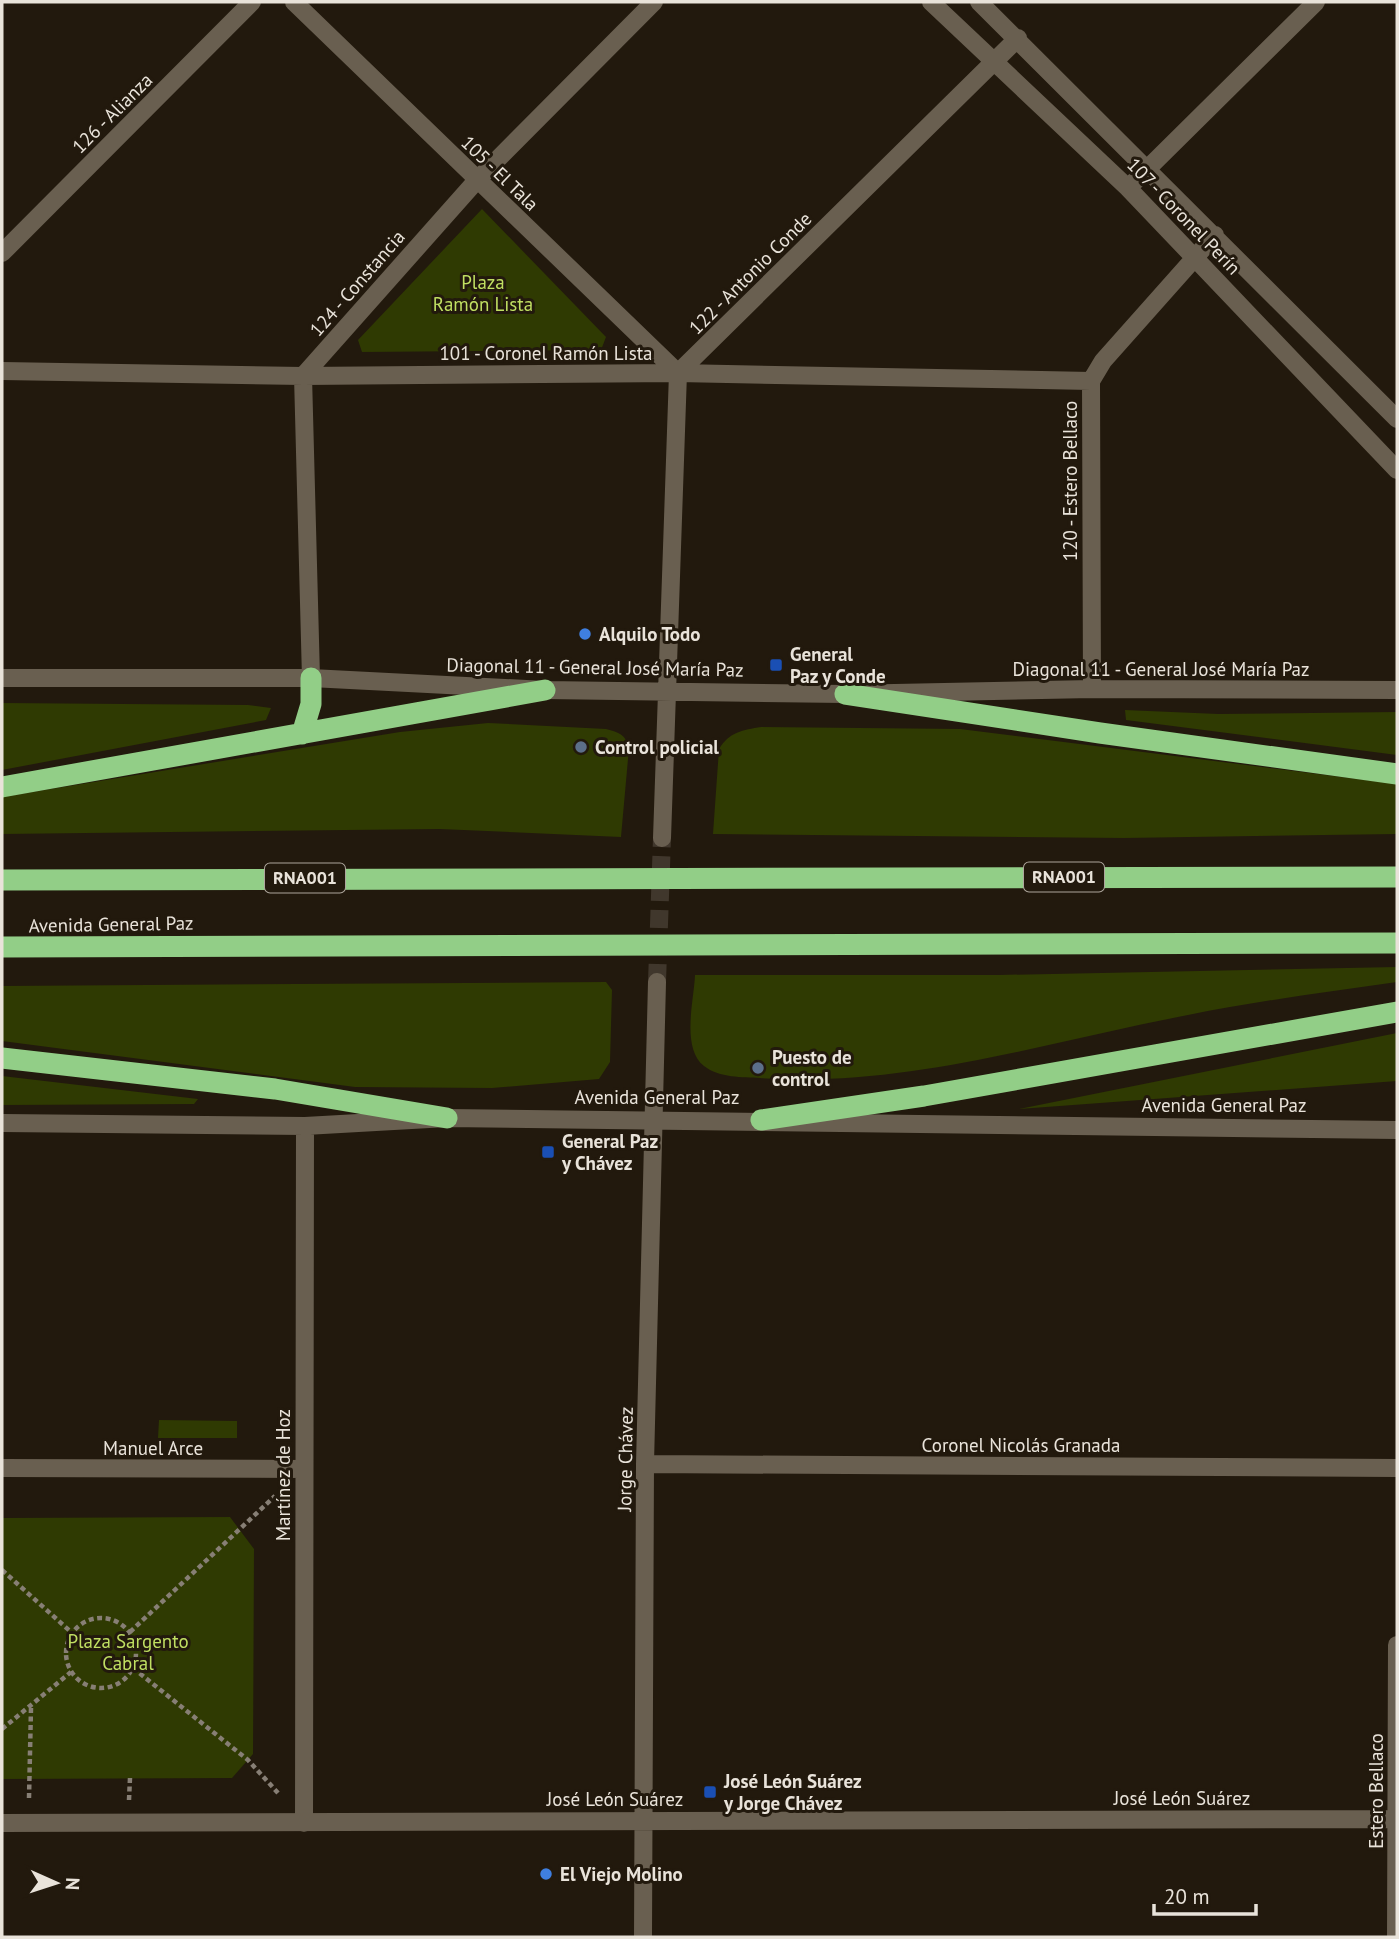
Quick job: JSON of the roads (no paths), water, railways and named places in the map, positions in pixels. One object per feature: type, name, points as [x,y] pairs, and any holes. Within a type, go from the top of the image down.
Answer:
[{"type":"highway","points":[[302,734],[310,704],[311,678]]},
{"type":"highway","points":[[2,787],[545,690]]},
{"type":"highway","points":[[845,694],[1397,774]]},
{"type":"highway","name":"RNA001","points":[[2,880],[730,876],[1397,877]]},
{"type":"highway","name":"Avenida General Paz","points":[[2,947],[1397,943]]},
{"type":"highway","points":[[761,1120],[950,1091],[1397,1012]]},
{"type":"highway","points":[[2,1058],[275,1089],[447,1118]]},
{"type":"street","name":"126 - Alianza","points":[[2,253],[252,2]]},
{"type":"street","name":"105 - El Tala","points":[[294,2],[678,373]]},
{"type":"street","name":"124 - Constancia","points":[[303,376],[477,180],[654,2]]},
{"type":"street","name":"107 - Coronel Perín","points":[[931,2],[1128,188],[1397,470]]},
{"type":"street","name":"107 - Coronel Perín","points":[[978,2],[1018,38],[1216,235],[1397,419]]},
{"type":"street","points":[[1128,188],[1316,2]]},
{"type":"street","name":"122 - Antonio Conde","points":[[678,373],[1018,38]]},
{"type":"street","name":"120 - Estero Bellaco","points":[[1093,689],[1091,381],[1104,361],[1216,235]]},
{"type":"street","name":"101 - Coronel Ramón Lista","points":[[2,372],[303,376],[678,373],[1091,381]]},
{"type":"street","points":[[662,838],[678,373]]},
{"type":"street","points":[[303,376],[311,678]]},
{"type":"street","name":"Diagonal 11 - General José María Paz","points":[[2,678],[311,678],[545,690],[845,694],[1093,689],[1397,690]]},
{"type":"street","name":"Jorge Chávez","points":[[643,1937],[645,1464],[657,982]]},
{"type":"street","name":"Avenida General Paz","points":[[2,1123],[305,1126],[447,1118],[761,1120],[914,1126],[1397,1130]]},
{"type":"street","name":"Martínez de Hoz","points":[[304,1823],[305,1126]]},
{"type":"street","name":"Coronel Nicolás Granada","points":[[645,1464],[1397,1468]]},
{"type":"street","name":"Manuel Arce","points":[[2,1468],[304,1469]]},
{"type":"street","name":"Estero Bellaco","points":[[1396,1937],[1397,1645]]},
{"type":"street","name":"José León Suárez","points":[[2,1823],[643,1819],[1397,1819]]},
{"type":"tunnel","points":[[657,982],[662,838]]},
{"type":"place","name":"Alquilo Todo","points":[[585,634]]},
{"type":"place","name":"General Paz y Conde","points":[[776,665]]},
{"type":"place","name":"Control policial","points":[[581,747]]},
{"type":"place","name":"Puesto de control","points":[[758,1068]]},
{"type":"place","name":"General Paz y Chávez","points":[[548,1152]]},
{"type":"place","name":"José León Suárez y Jorge Chávez","points":[[710,1792]]},
{"type":"place","name":"El Viejo Molino","points":[[546,1874]]},
{"type":"park label","name":"Plaza Ramón Lista","points":[[483,293]]},
{"type":"park label","name":"Plaza Sargento Cabral","points":[[128,1652]]}]
